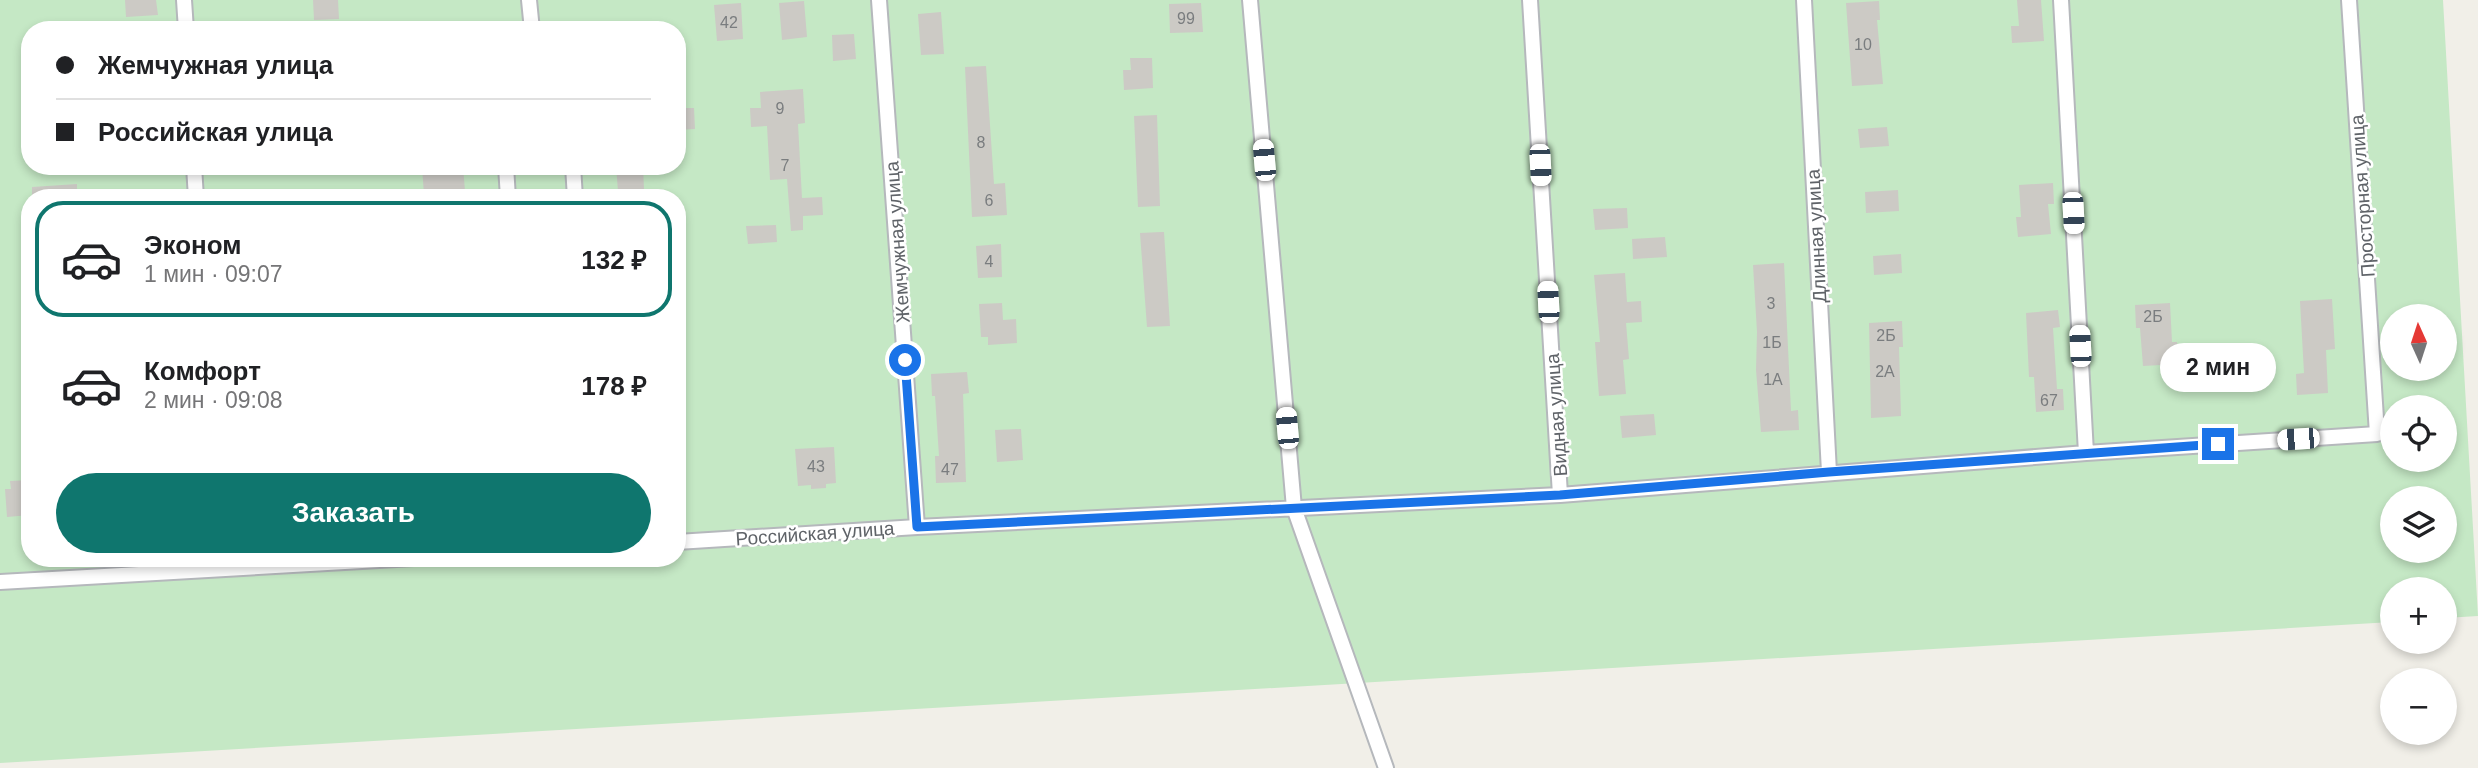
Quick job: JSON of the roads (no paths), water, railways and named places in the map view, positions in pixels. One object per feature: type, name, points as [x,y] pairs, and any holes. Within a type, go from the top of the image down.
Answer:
[{"type":"street","points":[[184,0],[185,21]]},
{"type":"street","points":[[529,0],[530,21]]},
{"type":"street","name":"Жемчужная улица","points":[[879,0],[917,527]]},
{"type":"street","points":[[1250,0],[1294,508],[1386,768]]},
{"type":"street","name":"Видная улица","points":[[1530,0],[1560,495]]},
{"type":"street","name":"Длинная улица","points":[[1804,0],[1829,472]]},
{"type":"street","points":[[2061,0],[2086,453]]},
{"type":"street","name":"Просторная улица","points":[[2349,0],[2377,434]]},
{"type":"street","name":"Российская улица","points":[[686,541],[917,527],[1560,495],[1829,472],[2377,434]]},
{"type":"street","points":[[0,582],[181,567]]}]
